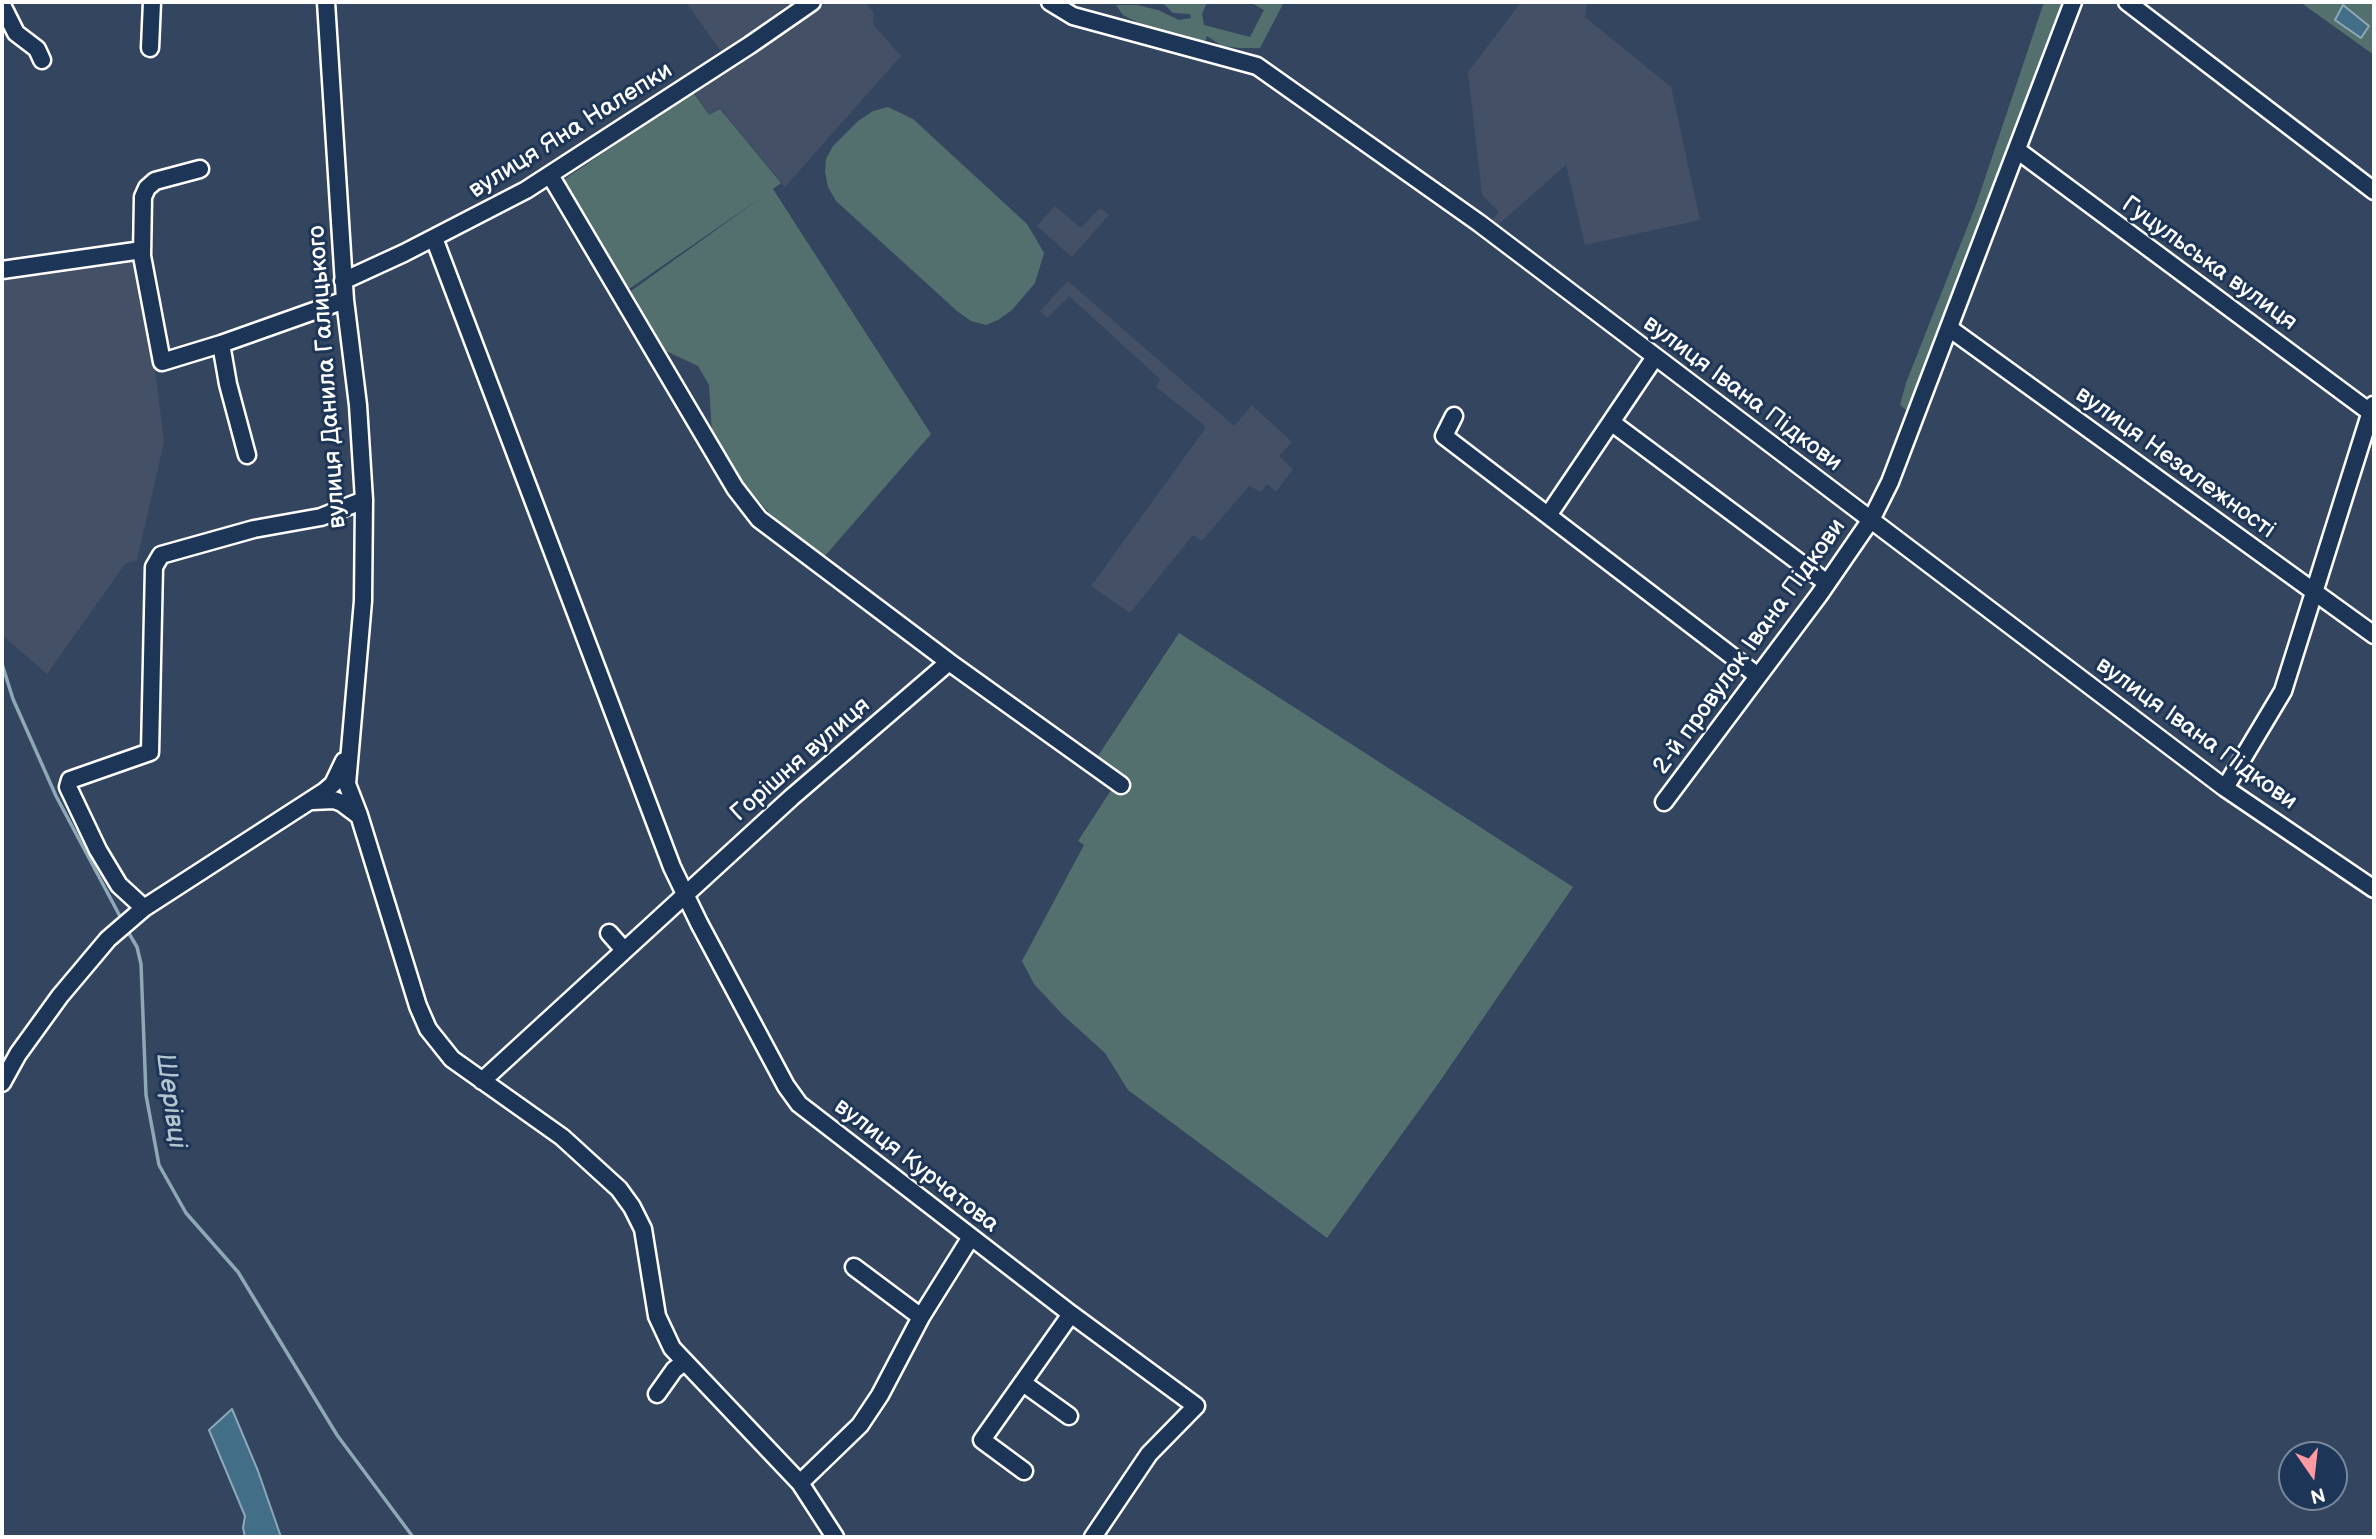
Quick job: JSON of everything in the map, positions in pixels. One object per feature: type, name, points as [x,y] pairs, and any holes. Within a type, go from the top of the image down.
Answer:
[{"type":"street","points":[[150,48],[152,2]]},
{"type":"street","name":"вулиця Данила Галицького","points":[[326,2],[343,281],[358,405],[364,500],[363,601],[347,784],[418,1006],[428,1029],[452,1059],[562,1137],[619,1189],[643,1228],[657,1317],[663,1334],[684,1362],[800,1483],[835,1537]]},
{"type":"street","name":"вулиця Яна Налепки","points":[[343,281],[503,203],[771,32],[812,2]]},
{"type":"street","name":"вулиця Івана Підкови","points":[[1050,2],[1073,16],[1257,66],[1479,223],[1872,518],[2225,788],[2374,889]]},
{"type":"street","name":"2-й провулок Івана Підкови","points":[[1664,802],[1827,583],[1872,518],[1890,482],[2073,2]]},
{"type":"street","points":[[2127,2],[2374,191]]},
{"type":"street","points":[[2,5],[16,33],[37,49],[42,60]]},
{"type":"street","name":"Гуцульська вулиця","points":[[2017,150],[2373,410]]},
{"type":"street","points":[[200,169],[155,181],[147,188],[143,197],[142,250],[162,362],[345,300]]},
{"type":"street","points":[[550,175],[735,488],[759,519],[949,662],[1121,785]]},
{"type":"street","name":"вулиця Курчатова","points":[[434,238],[672,867],[786,1086],[799,1104],[1071,1314],[1196,1406],[1149,1454],[1093,1537]]},
{"type":"street","points":[[2,270],[142,250]]},
{"type":"street","name":"вулиця Незалежності","points":[[1949,328],[2374,635]]},
{"type":"street","points":[[220,344],[247,455]]},
{"type":"street","points":[[1549,514],[1655,357]]},
{"type":"street","points":[[2225,788],[2283,691],[2313,590],[2373,410]]},
{"type":"street","points":[[1454,416],[1444,436],[1758,676]]},
{"type":"street","points":[[1611,422],[1827,583]]},
{"type":"street","points":[[141,910],[119,885],[98,850],[68,788],[71,780],[150,752],[154,567],[161,555],[254,529],[321,517],[364,500]]},
{"type":"street","name":"Горішня вулиця","points":[[482,1081],[792,797],[949,662]]},
{"type":"street","points":[[2,1083],[18,1054],[60,996],[108,939],[141,910],[333,784],[348,752]]},
{"type":"street","points":[[309,802],[334,800],[359,815]]},
{"type":"street","points":[[609,933],[624,950]]},
{"type":"street","points":[[800,1483],[860,1424],[880,1395],[922,1317],[971,1237]]},
{"type":"street","points":[[854,1267],[922,1317]]},
{"type":"street","points":[[1024,1471],[982,1440],[1071,1314]]},
{"type":"street","points":[[657,1394],[674,1370],[684,1362]]},
{"type":"street","points":[[1023,1383],[1069,1416]]},
{"type":"shaded area","points":[[686,2],[791,2],[722,53]]},
{"type":"shaded area","points":[[828,2],[865,2],[874,14],[873,24],[901,56],[785,187],[720,108],[709,115],[694,92]]},
{"type":"shaded area","points":[[1521,2],[1587,2],[1585,17],[1671,87],[1700,220],[1585,245],[1566,165],[1498,225],[1492,221],[1499,212],[1482,195],[1468,72]]},
{"type":"shaded area","points":[[2343,5],[2369,26],[2361,38],[2335,20]]},
{"type":"shaded area","points":[[1055,206],[1081,228],[1100,208],[1109,215],[1072,257],[1037,226]]},
{"type":"shaded area","points":[[140,257],[160,362],[155,370],[164,442],[137,560],[125,564],[47,674],[2,635],[2,278]]},
{"type":"shaded area","points":[[1068,281],[1234,426],[1252,405],[1292,442],[1279,456],[1293,469],[1276,492],[1267,484],[1261,492],[1249,486],[1202,541],[1193,535],[1130,613],[1091,586],[1205,429],[1204,425],[1156,387],[1160,379],[1069,296],[1047,318],[1040,311]]},
{"type":"shaded area","points":[[232,1409],[258,1471],[281,1537],[245,1537],[245,1516],[209,1430]]},
{"type":"green space","points":[[1162,2],[1207,2],[1202,14],[1204,25],[1250,37],[1264,10],[1250,2],[1284,2],[1260,48],[1222,46],[1207,36],[1205,42],[1161,34],[1123,15],[1116,5],[1137,5],[1158,10],[1179,20],[1191,18],[1190,14],[1173,13]]},
{"type":"green space","points":[[2044,2],[2066,2],[1910,413],[1900,405],[1906,383],[1976,205]]},
{"type":"green space","points":[[2300,2],[2374,2],[2374,55]]},
{"type":"green space","points":[[693,92],[709,115],[720,109],[781,183],[773,189],[931,434],[824,557],[770,514],[742,481],[712,433],[709,385],[698,366],[666,351],[631,291],[762,197],[629,289],[562,181]]},
{"type":"green space","points":[[888,107],[913,119],[1027,224],[1044,253],[1035,283],[1012,310],[998,320],[986,325],[971,321],[957,311],[836,201],[828,187],[826,159],[833,146],[858,121],[873,111]]},
{"type":"green space","points":[[1179,633],[1573,887],[1438,1084],[1327,1238],[1128,1090],[1105,1053],[1034,984],[1022,961],[1084,845],[1078,841],[1119,778],[1094,762]]},
{"type":"waterway","name":"Шерівці","points":[[2,664],[13,699],[56,796],[122,920]]},
{"type":"waterway","name":"Шерівці","points":[[127,930],[137,947],[141,964],[146,1095],[159,1165],[186,1213],[238,1272],[337,1435],[413,1537]]}]
